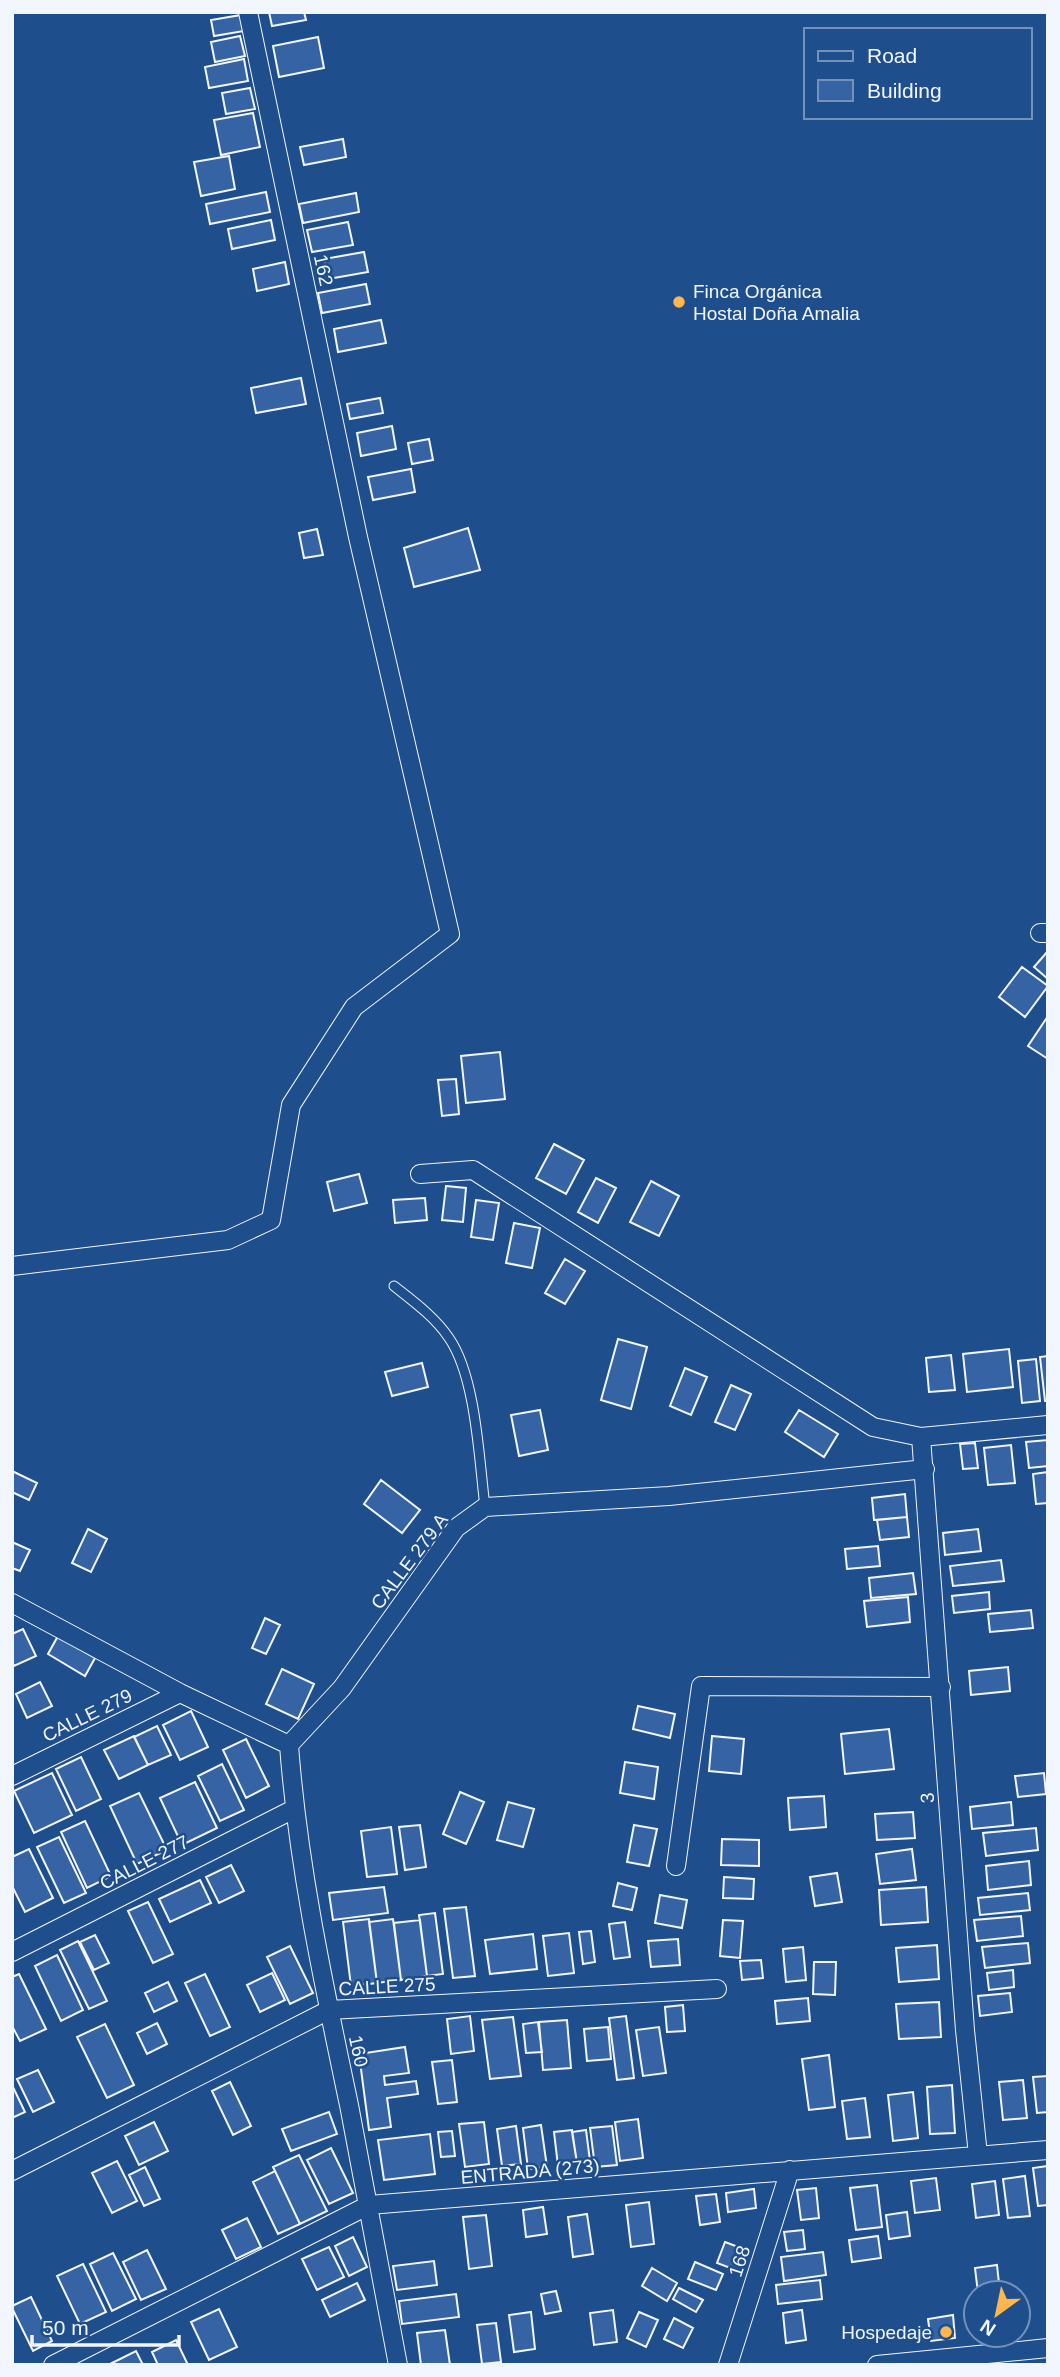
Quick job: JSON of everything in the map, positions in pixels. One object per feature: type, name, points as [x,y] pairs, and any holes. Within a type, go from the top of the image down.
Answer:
[{"type":"street","name":"162","points":[[12,1266],[228,1240],[271,1220],[291,1105],[354,1007],[450,934],[358,537],[248,12]]},
{"type":"street","points":[[420,1174],[473,1170],[873,1427],[921,1437],[1048,1425]]},
{"type":"street","name":"3","points":[[921,1437],[965,2030],[978,2155]]},
{"type":"street","points":[[485,1507],[669,1496],[925,1469]]},
{"type":"street","name":"CALLE 279 A","points":[[289,1745],[342,1688],[456,1528],[485,1507]]},
{"type":"street","points":[[15,1607],[180,1693],[289,1745]]},
{"type":"street","points":[[676,1866],[701,1686],[940,1687]]},
{"type":"street","name":"CALLE 279","points":[[12,1776],[180,1693]]},
{"type":"street","name":"160","points":[[289,1745],[294,1809],[329,2010],[398,2365]]},
{"type":"street","name":"CALLE 277","points":[[12,1952],[294,1809]]},
{"type":"street","name":"CALLE 275","points":[[12,2171],[329,2010],[718,1989]]},
{"type":"street","name":"ENTRADA (273)","points":[[52,2365],[369,2205],[1048,2150]]},
{"type":"street","name":"168","points":[[728,2365],[790,2170]]},
{"type":"street","points":[[877,2365],[1048,2348]]},
{"type":"lane","points":[[394,1286],[435,1321],[450,1339],[463,1365],[469,1388],[485,1507]]},
{"type":"building","points":[[269,12],[304,12],[306,20],[272,26]]},
{"type":"building","points":[[241,15],[244,31],[214,36],[211,20]]},
{"type":"building","points":[[240,36],[245,56],[215,62],[211,42]]},
{"type":"building","points":[[318,37],[324,68],[279,77],[273,46]]},
{"type":"building","points":[[244,59],[248,81],[209,88],[205,67]]},
{"type":"building","points":[[250,88],[255,109],[226,114],[222,93]]},
{"type":"building","points":[[253,113],[260,147],[221,155],[214,120]]},
{"type":"building","points":[[343,139],[346,157],[304,165],[300,147]]},
{"type":"building","points":[[229,156],[235,189],[201,196],[194,162]]},
{"type":"building","points":[[266,192],[270,212],[210,224],[206,204]]},
{"type":"building","points":[[356,193],[359,212],[303,223],[299,204]]},
{"type":"building","points":[[271,220],[275,240],[232,249],[228,229]]},
{"type":"building","points":[[348,222],[353,245],[312,252],[307,230]]},
{"type":"building","points":[[364,252],[368,272],[328,279],[324,259]]},
{"type":"building","points":[[285,262],[289,284],[257,291],[253,269]]},
{"type":"building","points":[[366,284],[370,304],[322,313],[318,293]]},
{"type":"building","points":[[381,320],[386,343],[338,352],[334,329]]},
{"type":"building","points":[[301,378],[306,404],[256,413],[251,388]]},
{"type":"building","points":[[380,398],[383,413],[350,419],[347,404]]},
{"type":"building","points":[[392,426],[396,449],[361,456],[357,433]]},
{"type":"building","points":[[429,439],[433,460],[412,464],[408,443]]},
{"type":"building","points":[[411,469],[415,492],[373,500],[368,477]]},
{"type":"building","points":[[468,528],[480,570],[414,587],[404,548]]},
{"type":"building","points":[[317,529],[323,555],[304,558],[299,533]]},
{"type":"building","points":[[1048,951],[1048,979],[1034,967]]},
{"type":"building","points":[[1022,967],[1048,986],[1025,1017],[999,997]]},
{"type":"building","points":[[1048,1016],[1048,1059],[1028,1046]]},
{"type":"building","points":[[500,1052],[505,1099],[466,1103],[461,1056]]},
{"type":"building","points":[[456,1079],[459,1114],[442,1116],[438,1080]]},
{"type":"building","points":[[554,1144],[584,1160],[566,1194],[536,1178]]},
{"type":"building","points":[[359,1174],[367,1203],[334,1211],[327,1182]]},
{"type":"building","points":[[596,1178],[616,1188],[598,1223],[578,1212]]},
{"type":"building","points":[[651,1181],[679,1196],[659,1236],[630,1222]]},
{"type":"building","points":[[446,1186],[466,1188],[463,1222],[442,1220]]},
{"type":"building","points":[[425,1198],[427,1220],[395,1223],[393,1200]]},
{"type":"building","points":[[476,1200],[499,1203],[493,1240],[471,1237]]},
{"type":"building","points":[[514,1223],[540,1228],[532,1268],[506,1263]]},
{"type":"building","points":[[565,1259],[585,1271],[565,1304],[545,1293]]},
{"type":"building","points":[[618,1339],[647,1347],[631,1409],[601,1400]]},
{"type":"building","points":[[1009,1349],[1013,1387],[967,1392],[963,1354]]},
{"type":"building","points":[[951,1355],[955,1390],[929,1392],[926,1358]]},
{"type":"building","points":[[1048,1356],[1048,1401],[1045,1401],[1040,1357]]},
{"type":"building","points":[[1036,1359],[1040,1401],[1022,1403],[1018,1361]]},
{"type":"building","points":[[422,1363],[428,1387],[392,1396],[385,1372]]},
{"type":"building","points":[[685,1368],[707,1377],[691,1415],[670,1406]]},
{"type":"building","points":[[731,1385],[751,1394],[735,1430],[715,1422]]},
{"type":"building","points":[[540,1410],[548,1450],[519,1456],[511,1415]]},
{"type":"building","points":[[799,1410],[838,1434],[824,1457],[785,1432]]},
{"type":"building","points":[[1048,1440],[1048,1466],[1029,1468],[1026,1442]]},
{"type":"building","points":[[975,1443],[978,1468],[963,1469],[960,1444]]},
{"type":"building","points":[[1011,1445],[1015,1483],[988,1485],[984,1448]]},
{"type":"building","points":[[12,1471],[37,1483],[29,1500],[12,1492]]},
{"type":"building","points":[[1048,1472],[1048,1503],[1036,1504],[1033,1474]]},
{"type":"building","points":[[381,1480],[420,1510],[402,1533],[364,1504]]},
{"type":"building","points":[[905,1494],[907,1517],[874,1520],[872,1498]]},
{"type":"building","points":[[907,1517],[909,1537],[880,1540],[877,1520]]},
{"type":"building","points":[[88,1529],[107,1539],[91,1572],[72,1563]]},
{"type":"building","points":[[978,1529],[981,1551],[945,1555],[943,1533]]},
{"type":"building","points":[[12,1542],[30,1550],[20,1571],[12,1568]]},
{"type":"building","points":[[878,1546],[880,1566],[847,1569],[845,1549]]},
{"type":"building","points":[[1001,1560],[1004,1581],[953,1586],[950,1566]]},
{"type":"building","points":[[913,1573],[916,1594],[871,1598],[869,1578]]},
{"type":"building","points":[[989,1592],[990,1609],[954,1613],[952,1596]]},
{"type":"building","points":[[908,1597],[910,1622],[867,1627],[864,1601]]},
{"type":"building","points":[[1031,1610],[1033,1628],[990,1632],[988,1614]]},
{"type":"building","points":[[265,1618],[280,1625],[266,1654],[252,1648]]},
{"type":"building","points":[[23,1629],[36,1656],[14,1666],[12,1634]]},
{"type":"building","points":[[58,1636],[95,1658],[85,1676],[48,1654]]},
{"type":"building","points":[[1008,1667],[1010,1691],[971,1695],[969,1671]]},
{"type":"building","points":[[282,1669],[314,1684],[298,1719],[266,1704]]},
{"type":"building","points":[[40,1682],[52,1706],[27,1718],[16,1694]]},
{"type":"building","points":[[638,1706],[675,1714],[670,1738],[633,1729]]},
{"type":"building","points":[[191,1711],[208,1747],[180,1760],[163,1725]]},
{"type":"building","points":[[157,1726],[171,1755],[148,1765],[134,1737]]},
{"type":"building","points":[[889,1729],[894,1769],[845,1774],[841,1734]]},
{"type":"building","points":[[134,1736],[148,1765],[119,1779],[104,1750]]},
{"type":"building","points":[[712,1736],[744,1739],[741,1774],[709,1771]]},
{"type":"building","points":[[246,1739],[269,1786],[246,1798],[223,1750]]},
{"type":"building","points":[[81,1757],[101,1799],[76,1811],[56,1769]]},
{"type":"building","points":[[625,1762],[658,1767],[654,1799],[620,1793]]},
{"type":"building","points":[[222,1764],[244,1810],[220,1821],[198,1776]]},
{"type":"building","points":[[52,1773],[72,1815],[34,1833],[14,1791]]},
{"type":"building","points":[[1044,1773],[1046,1794],[1018,1797],[1015,1776]]},
{"type":"building","points":[[195,1782],[217,1828],[182,1845],[160,1798]]},
{"type":"building","points":[[460,1792],[484,1802],[466,1844],[443,1834]]},
{"type":"building","points":[[139,1793],[167,1850],[137,1864],[110,1806]]},
{"type":"building","points":[[824,1796],[826,1827],[790,1830],[788,1798]]},
{"type":"building","points":[[508,1802],[534,1809],[523,1847],[497,1840]]},
{"type":"building","points":[[1011,1802],[1013,1825],[972,1829],[970,1807]]},
{"type":"building","points":[[913,1812],[915,1838],[877,1840],[875,1814]]},
{"type":"building","points":[[85,1821],[111,1876],[87,1888],[61,1832]]},
{"type":"building","points":[[420,1825],[426,1867],[405,1870],[399,1827]]},
{"type":"building","points":[[634,1825],[657,1829],[649,1866],[627,1862]]},
{"type":"building","points":[[391,1827],[397,1874],[367,1877],[361,1831]]},
{"type":"building","points":[[1036,1828],[1038,1850],[986,1856],[983,1833]]},
{"type":"building","points":[[59,1837],[86,1893],[64,1903],[37,1847]]},
{"type":"building","points":[[722,1839],[759,1840],[759,1866],[721,1865]]},
{"type":"building","points":[[29,1849],[53,1898],[25,1912],[12,1886],[12,1857]]},
{"type":"building","points":[[912,1849],[916,1880],[880,1884],[876,1854]]},
{"type":"building","points":[[1029,1861],[1031,1885],[988,1890],[986,1866]]},
{"type":"building","points":[[231,1865],[244,1891],[219,1903],[206,1877]]},
{"type":"building","points":[[837,1873],[842,1902],[815,1906],[810,1877]]},
{"type":"building","points":[[724,1877],[754,1879],[753,1899],[723,1898]]},
{"type":"building","points":[[200,1880],[211,1903],[170,1922],[159,1899]]},
{"type":"building","points":[[618,1883],[637,1888],[632,1910],[613,1906]]},
{"type":"building","points":[[384,1887],[388,1913],[333,1920],[329,1893]]},
{"type":"building","points":[[926,1887],[928,1922],[881,1925],[879,1890]]},
{"type":"building","points":[[1028,1893],[1030,1910],[980,1915],[978,1898]]},
{"type":"building","points":[[660,1895],[687,1900],[682,1928],[655,1923]]},
{"type":"building","points":[[148,1902],[173,1954],[153,1963],[128,1911]]},
{"type":"building","points":[[466,1907],[475,1976],[453,1978],[444,1909]]},
{"type":"building","points":[[435,1913],[443,1974],[427,1976],[419,1915]]},
{"type":"building","points":[[1021,1916],[1023,1936],[977,1941],[974,1920]]},
{"type":"building","points":[[369,1919],[377,1983],[351,1986],[343,1922]]},
{"type":"building","points":[[393,1919],[401,1980],[377,1983],[369,1922]]},
{"type":"building","points":[[420,1920],[427,1976],[401,1980],[394,1923]]},
{"type":"building","points":[[723,1920],[743,1921],[740,1958],[720,1956]]},
{"type":"building","points":[[625,1922],[630,1957],[614,1959],[609,1924]]},
{"type":"building","points":[[591,1931],[595,1962],[583,1964],[579,1932]]},
{"type":"building","points":[[569,1933],[574,1973],[548,1976],[543,1936]]},
{"type":"building","points":[[533,1934],[537,1969],[490,1974],[485,1940]]},
{"type":"building","points":[[95,1935],[109,1963],[94,1970],[80,1942]]},
{"type":"building","points":[[678,1939],[680,1965],[651,1967],[648,1941]]},
{"type":"building","points":[[78,1941],[107,2001],[89,2009],[60,1950]]},
{"type":"building","points":[[1028,1943],[1030,1963],[985,1968],[982,1947]]},
{"type":"building","points":[[937,1945],[939,1979],[899,1982],[896,1948]]},
{"type":"building","points":[[290,1946],[313,1993],[290,2004],[267,1957]]},
{"type":"building","points":[[803,1947],[806,1980],[786,1982],[783,1949]]},
{"type":"building","points":[[57,1955],[83,2010],[61,2021],[35,1966]]},
{"type":"building","points":[[761,1960],[763,1978],[742,1980],[740,1961]]},
{"type":"building","points":[[814,1962],[836,1962],[835,1995],[813,1994]]},
{"type":"building","points":[[1013,1970],[1014,1987],[989,1990],[987,1973]]},
{"type":"building","points":[[272,1973],[285,2000],[260,2012],[247,1985]]},
{"type":"building","points":[[19,1974],[46,2029],[20,2041],[12,2026],[12,1977]]},
{"type":"building","points":[[205,1974],[230,2027],[210,2036],[185,1983]]},
{"type":"building","points":[[168,1982],[177,2001],[154,2012],[145,1993]]},
{"type":"building","points":[[1010,1993],[1012,2012],[980,2016],[978,1996]]},
{"type":"building","points":[[808,1998],[810,2021],[777,2024],[775,2001]]},
{"type":"building","points":[[939,2002],[941,2037],[899,2039],[896,2004]]},
{"type":"building","points":[[683,2005],[685,2031],[667,2032],[665,2007]]},
{"type":"building","points":[[470,2016],[474,2051],[451,2054],[447,2019]]},
{"type":"building","points":[[626,2016],[634,2078],[617,2080],[609,2018]]},
{"type":"building","points":[[513,2017],[521,2076],[490,2079],[482,2020]]},
{"type":"building","points":[[567,2020],[571,2068],[543,2070],[539,2022]]},
{"type":"building","points":[[538,2022],[542,2052],[526,2053],[523,2024]]},
{"type":"building","points":[[157,2023],[167,2044],[147,2054],[137,2033]]},
{"type":"building","points":[[105,2024],[134,2085],[107,2098],[77,2037]]},
{"type":"building","points":[[608,2027],[611,2059],[587,2061],[584,2029]]},
{"type":"building","points":[[659,2027],[666,2073],[643,2076],[636,2030]]},
{"type":"building","points":[[405,2047],[409,2073],[384,2076],[385,2085],[416,2081],[418,2094],[387,2098],[391,2127],[369,2130],[359,2054]]},
{"type":"building","points":[[829,2055],[835,2107],[809,2110],[802,2059]]},
{"type":"building","points":[[452,2060],[457,2102],[438,2104],[432,2062]]},
{"type":"building","points":[[38,2070],[54,2102],[33,2112],[17,2079]]},
{"type":"building","points":[[1048,2076],[1048,2112],[1037,2113],[1033,2077]]},
{"type":"building","points":[[1023,2080],[1027,2118],[1003,2120],[999,2082]]},
{"type":"building","points":[[230,2082],[251,2126],[233,2135],[212,2091]]},
{"type":"building","points":[[12,2085],[25,2112],[12,2118]]},
{"type":"building","points":[[952,2085],[955,2133],[930,2134],[927,2087]]},
{"type":"building","points":[[913,2092],[918,2138],[893,2141],[888,2095]]},
{"type":"building","points":[[865,2098],[870,2137],[847,2139],[842,2101]]},
{"type":"building","points":[[329,2112],[337,2134],[291,2151],[282,2129]]},
{"type":"building","points":[[638,2119],[643,2158],[620,2161],[615,2122]]},
{"type":"building","points":[[154,2122],[168,2151],[139,2165],[125,2136]]},
{"type":"building","points":[[484,2122],[489,2164],[465,2167],[459,2124]]},
{"type":"building","points":[[541,2125],[547,2167],[528,2169],[523,2128]]},
{"type":"building","points":[[516,2126],[521,2164],[502,2166],[497,2129]]},
{"type":"building","points":[[612,2126],[617,2165],[595,2167],[590,2128]]},
{"type":"building","points":[[572,2130],[577,2163],[558,2166],[554,2132]]},
{"type":"building","points":[[586,2130],[590,2161],[577,2163],[572,2132]]},
{"type":"building","points":[[452,2131],[455,2156],[441,2157],[438,2132]]},
{"type":"building","points":[[430,2134],[435,2174],[384,2180],[378,2140]]},
{"type":"building","points":[[331,2148],[353,2193],[329,2204],[307,2160]]},
{"type":"building","points":[[299,2155],[327,2211],[300,2224],[273,2167]]},
{"type":"building","points":[[117,2161],[137,2201],[112,2213],[92,2173]]},
{"type":"building","points":[[1048,2166],[1048,2205],[1038,2206],[1033,2168]]},
{"type":"building","points":[[145,2167],[160,2199],[144,2206],[129,2175]]},
{"type":"building","points":[[275,2171],[300,2224],[278,2234],[253,2182]]},
{"type":"building","points":[[1025,2176],[1030,2216],[1008,2218],[1003,2179]]},
{"type":"building","points":[[936,2178],[940,2210],[915,2213],[911,2181]]},
{"type":"building","points":[[995,2181],[999,2215],[976,2218],[972,2184]]},
{"type":"building","points":[[877,2185],[882,2227],[856,2230],[850,2188]]},
{"type":"building","points":[[816,2188],[819,2218],[801,2220],[797,2190]]},
{"type":"building","points":[[754,2189],[756,2208],[728,2212],[726,2193]]},
{"type":"building","points":[[716,2194],[720,2222],[700,2225],[696,2196]]},
{"type":"building","points":[[649,2202],[654,2244],[631,2247],[626,2205]]},
{"type":"building","points":[[543,2207],[547,2234],[526,2237],[523,2210]]},
{"type":"building","points":[[907,2212],[910,2236],[889,2239],[886,2215]]},
{"type":"building","points":[[587,2214],[593,2254],[573,2257],[568,2217]]},
{"type":"building","points":[[486,2215],[492,2266],[469,2269],[463,2217]]},
{"type":"building","points":[[247,2218],[261,2247],[236,2259],[222,2230]]},
{"type":"building","points":[[803,2230],[805,2249],[787,2251],[784,2232]]},
{"type":"building","points":[[878,2236],[881,2258],[852,2262],[849,2240]]},
{"type":"building","points":[[353,2237],[367,2267],[349,2276],[335,2246]]},
{"type":"building","points":[[725,2242],[749,2251],[741,2272],[717,2263]]},
{"type":"building","points":[[329,2247],[344,2277],[317,2290],[302,2259]]},
{"type":"building","points":[[147,2250],[166,2289],[141,2300],[123,2262]]},
{"type":"building","points":[[823,2252],[826,2275],[784,2281],[781,2257]]},
{"type":"building","points":[[113,2253],[136,2299],[112,2311],[90,2264]]},
{"type":"building","points":[[434,2261],[437,2285],[397,2290],[393,2266]]},
{"type":"building","points":[[695,2262],[723,2274],[716,2290],[688,2279]]},
{"type":"building","points":[[83,2264],[106,2312],[80,2324],[57,2276]]},
{"type":"building","points":[[997,2265],[998,2279],[976,2279],[975,2268]]},
{"type":"building","points":[[652,2268],[677,2283],[667,2301],[642,2286]]},
{"type":"building","points":[[820,2280],[822,2299],[778,2304],[776,2285]]},
{"type":"building","points":[[357,2283],[365,2300],[330,2317],[322,2300]]},
{"type":"building","points":[[679,2288],[703,2300],[696,2312],[673,2299]]},
{"type":"building","points":[[556,2291],[561,2311],[545,2314],[541,2294]]},
{"type":"building","points":[[456,2294],[459,2317],[402,2324],[399,2301]]},
{"type":"building","points":[[31,2297],[52,2341],[33,2351],[12,2308]]},
{"type":"building","points":[[219,2309],[237,2347],[209,2360],[191,2322]]},
{"type":"building","points":[[613,2310],[617,2342],[594,2345],[590,2313]]},
{"type":"building","points":[[802,2310],[806,2340],[786,2343],[783,2313]]},
{"type":"building","points":[[531,2312],[535,2349],[514,2352],[509,2315]]},
{"type":"building","points":[[639,2312],[658,2320],[646,2347],[627,2338]]},
{"type":"building","points":[[953,2315],[955,2338],[931,2341],[928,2319]]},
{"type":"building","points":[[674,2318],[693,2328],[683,2348],[664,2339]]},
{"type":"building","points":[[496,2323],[501,2362],[482,2364],[477,2325]]},
{"type":"building","points":[[445,2330],[450,2365],[421,2365],[417,2333]]},
{"type":"building","points":[[176,2340],[188,2365],[158,2365],[152,2352]]},
{"type":"building","points":[[136,2351],[143,2365],[108,2365]]},
{"type":"place","name":"Finca Orgánica Hostal Doña Amalia","points":[[679,302]]},
{"type":"place","name":"Hospedaje","points":[[946,2332]]}]
